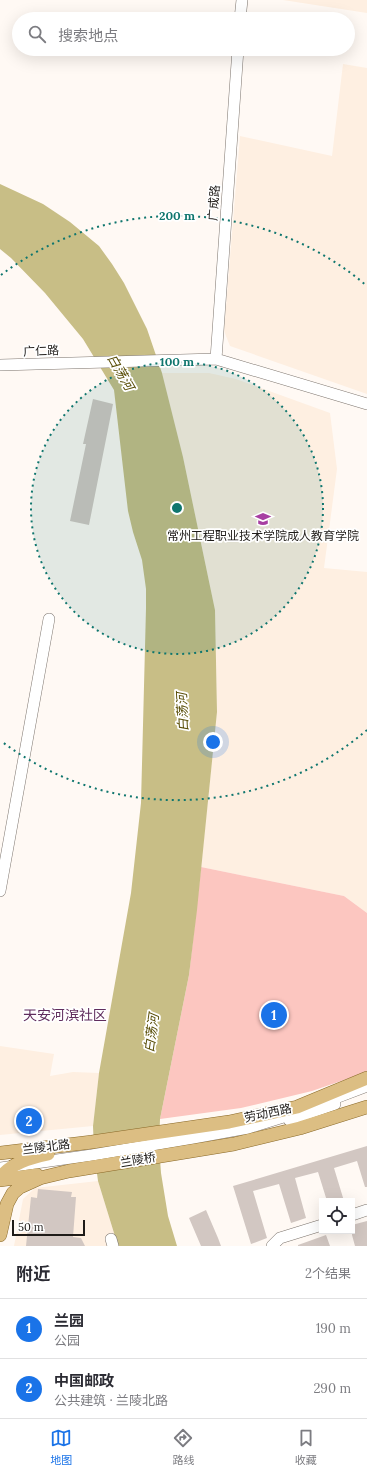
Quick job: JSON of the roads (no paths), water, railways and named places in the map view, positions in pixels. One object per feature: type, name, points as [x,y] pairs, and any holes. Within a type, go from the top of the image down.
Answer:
[{"type":"main road","name":"劳动西路","points":[[163,1145],[229,1122],[297,1107],[367,1078]]},
{"type":"main road","name":"劳动西路","points":[[163,1145],[226,1145],[300,1128],[367,1107]]},
{"type":"main road","name":"兰陵桥","points":[[93,1157],[163,1145]]},
{"type":"main road","name":"兰陵桥","points":[[93,1157],[163,1145]]},
{"type":"main road","name":"兰陵北路","points":[[0,1153],[93,1157]]},
{"type":"main road","points":[[0,1235],[7,1204],[13,1193],[20,1187],[40,1178],[69,1171],[93,1157]]},
{"type":"main road","points":[[3,1173],[31,1158],[93,1157]]},
{"type":"main road","points":[[3,1173],[69,1171]]},
{"type":"street","points":[[241,12],[242,0]]},
{"type":"street","name":"广成路","points":[[216,359],[238,56]]},
{"type":"street","name":"广仁路","points":[[0,365],[216,359],[367,404]]},
{"type":"street","points":[[0,891],[49,619]]},
{"type":"street","points":[[163,1145],[248,1128],[303,1111],[367,1086]]},
{"type":"street","points":[[163,1145],[234,1138],[276,1125],[367,1092]]},
{"type":"street","points":[[3,1173],[93,1157]]},
{"type":"street","points":[[355,1214],[367,1210]]},
{"type":"street","points":[[272,1246],[280,1238],[319,1226]]},
{"type":"water","name":"白荡河","points":[[0,184],[43,204],[70,222],[99,246],[124,283],[147,329],[162,373],[183,457],[215,610],[217,712],[197,910],[189,975],[160,1119],[159,1145],[161,1173],[168,1216],[177,1246],[118,1246],[98,1181],[94,1151],[93,1126],[99,1073],[131,893],[141,803],[146,589],[142,560],[128,511],[114,390],[83,339],[45,293],[11,258],[0,249]]},
{"type":"place","name":"常州工程职业技术学院成人教育学院","points":[[263,519]]},
{"type":"place","name":"兰园","points":[[274,1015]]},
{"type":"place","name":"中国邮政","points":[[29,1121]]},
{"type":"district","name":"天安河滨社区","points":[[65,1015]]}]
